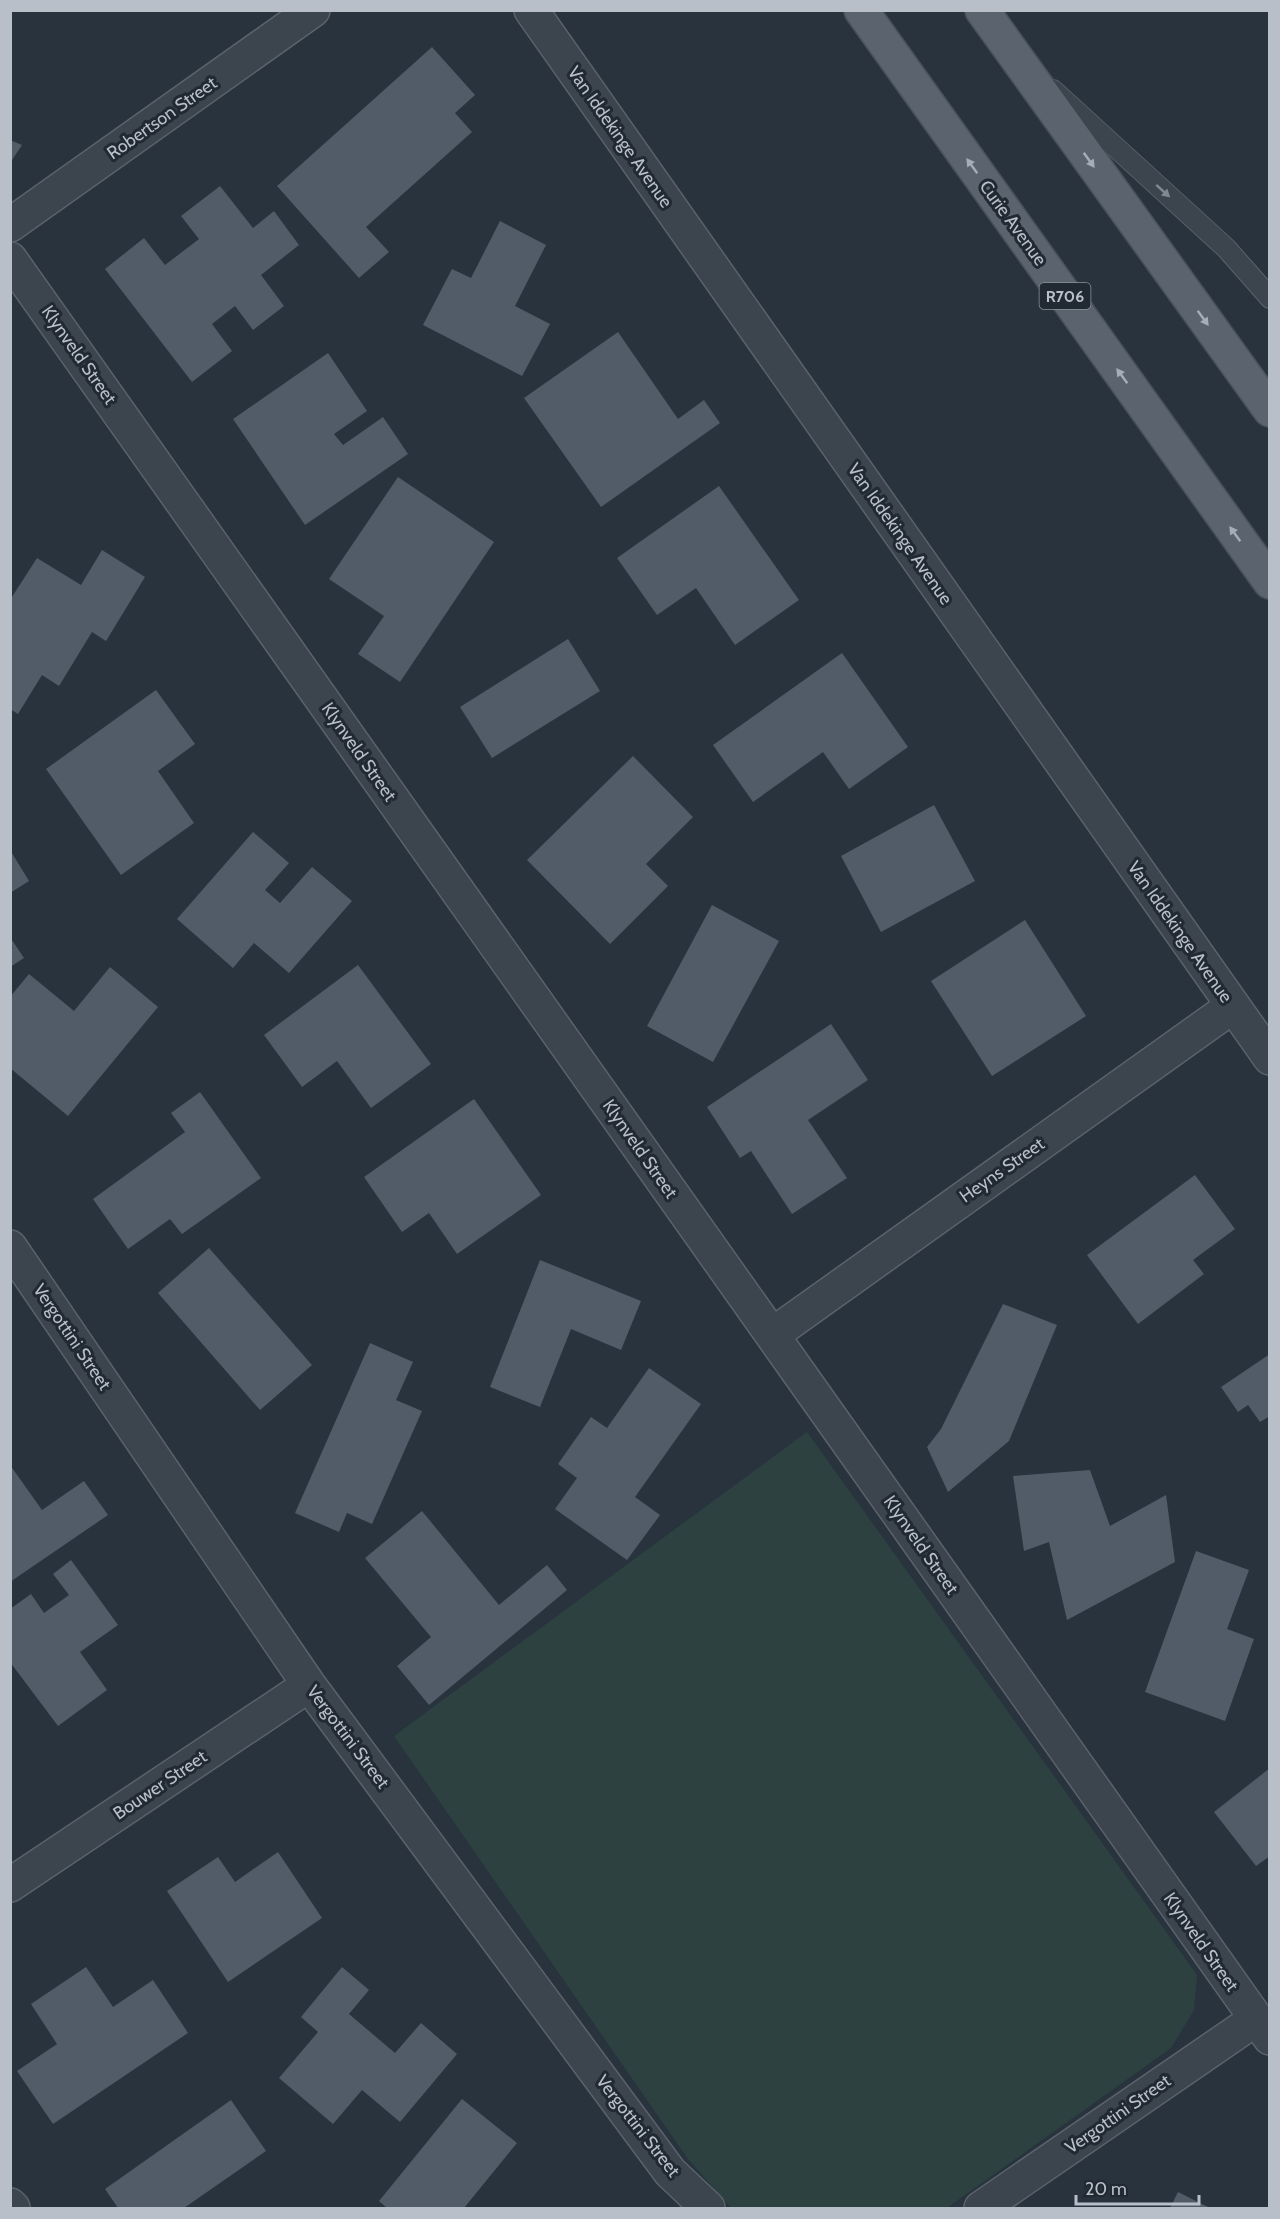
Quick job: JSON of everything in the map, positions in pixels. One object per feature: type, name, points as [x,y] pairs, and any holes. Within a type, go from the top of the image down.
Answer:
[{"type":"main road","name":"Curie Avenue","points":[[861,10],[1269,582]]},
{"type":"main road","points":[[982,10],[1269,410]]},
{"type":"street","name":"Robertson Street","points":[[10,225],[313,10]]},
{"type":"street","name":"Van Iddekinge Avenue","points":[[531,10],[1269,1058]]},
{"type":"street","name":"Klynveld Street","points":[[10,259],[1263,2029]]},
{"type":"street","name":"Heyns Street","points":[[772,1335],[1233,1006]]},
{"type":"street","name":"Vergottini Street","points":[[10,1247],[309,1684],[670,2172],[708,2208]]},
{"type":"street","name":"Bouwer Street","points":[[10,1885],[309,1684]]},
{"type":"street","name":"Vergottini Street","points":[[981,2208],[1263,2029]]},
{"type":"lane","points":[[1011,52],[1226,248],[1269,298]]},
{"type":"green space","points":[[807,1432],[1197,1975],[1194,2010],[1171,2048],[947,2208],[731,2208],[688,2159],[394,1736]]},
{"type":"building","points":[[432,47],[475,95],[455,113],[472,132],[366,227],[389,252],[359,278],[277,186]]},
{"type":"building","points":[[10,140],[22,145],[10,163]]},
{"type":"building","points":[[220,186],[253,228],[274,211],[299,245],[261,275],[284,306],[253,330],[235,306],[212,324],[232,351],[192,382],[105,269],[144,238],[165,265],[199,239],[181,216]]},
{"type":"building","points":[[500,221],[546,245],[515,306],[550,324],[522,376],[423,325],[452,269],[471,278]]},
{"type":"building","points":[[618,332],[678,419],[704,400],[720,423],[601,507],[524,398]]},
{"type":"building","points":[[328,353],[367,411],[334,434],[343,445],[383,417],[408,454],[305,525],[233,419]]},
{"type":"building","points":[[398,477],[494,542],[400,682],[358,654],[384,616],[329,579]]},
{"type":"building","points":[[719,486],[799,600],[735,645],[696,588],[657,615],[617,558]]},
{"type":"building","points":[[102,550],[145,577],[106,641],[92,632],[59,686],[42,675],[18,714],[10,709],[10,600],[37,558],[81,585]]},
{"type":"building","points":[[568,639],[600,691],[492,758],[460,707]]},
{"type":"building","points":[[842,653],[908,747],[849,789],[823,752],[753,802],[713,745]]},
{"type":"building","points":[[156,690],[195,744],[158,771],[194,823],[121,875],[46,769]]},
{"type":"building","points":[[633,756],[693,817],[646,864],[668,886],[610,944],[527,860]]},
{"type":"building","points":[[934,805],[975,881],[881,932],[841,856]]},
{"type":"building","points":[[253,832],[289,863],[265,890],[280,903],[312,867],[352,901],[289,973],[254,943],[233,968],[177,919]]},
{"type":"building","points":[[10,850],[29,881],[10,893]]},
{"type":"building","points":[[712,905],[779,941],[713,1062],[647,1026]]},
{"type":"building","points":[[1025,920],[1086,1016],[992,1076],[931,981]]},
{"type":"building","points":[[10,937],[24,958],[10,967]]},
{"type":"building","points":[[358,965],[431,1064],[371,1108],[337,1061],[302,1087],[264,1035]]},
{"type":"building","points":[[110,967],[158,1007],[68,1116],[10,1068],[10,997],[29,974],[74,1011]]},
{"type":"building","points":[[831,1024],[868,1080],[808,1120],[847,1178],[792,1214],[751,1151],[740,1158],[707,1107]]},
{"type":"building","points":[[200,1092],[261,1178],[182,1234],[170,1219],[128,1249],[93,1199],[185,1132],[171,1113]]},
{"type":"building","points":[[474,1099],[541,1195],[457,1254],[429,1213],[402,1232],[364,1177]]},
{"type":"building","points":[[1195,1175],[1235,1229],[1193,1260],[1204,1274],[1138,1324],[1087,1255]]},
{"type":"building","points":[[209,1248],[312,1365],[260,1410],[158,1293]]},
{"type":"building","points":[[540,1260],[641,1301],[621,1350],[571,1329],[540,1407],[490,1387]]},
{"type":"building","points":[[1003,1304],[1057,1325],[1009,1441],[948,1492],[927,1447],[941,1429]]},
{"type":"building","points":[[370,1343],[413,1362],[396,1400],[422,1411],[372,1524],[347,1513],[339,1532],[295,1513]]},
{"type":"building","points":[[1270,1354],[1270,1416],[1260,1422],[1248,1405],[1238,1412],[1221,1387]]},
{"type":"building","points":[[649,1368],[701,1404],[635,1497],[660,1515],[627,1560],[555,1509],[577,1478],[558,1464],[591,1417],[607,1428]]},
{"type":"building","points":[[10,1465],[42,1510],[84,1481],[108,1515],[10,1582]]},
{"type":"building","points":[[1090,1470],[1110,1526],[1166,1495],[1175,1562],[1067,1620],[1049,1542],[1024,1551],[1013,1476]]},
{"type":"building","points":[[422,1511],[499,1605],[547,1565],[567,1590],[429,1705],[397,1666],[431,1637],[365,1558]]},
{"type":"building","points":[[1196,1551],[1249,1570],[1227,1629],[1254,1639],[1225,1721],[1145,1692]]},
{"type":"building","points":[[71,1560],[118,1625],[80,1652],[107,1690],[58,1726],[10,1662],[10,1609],[31,1594],[44,1613],[69,1595],[53,1574]]},
{"type":"building","points":[[1270,1768],[1270,1856],[1256,1866],[1214,1812]]},
{"type":"building","points":[[278,1852],[322,1918],[228,1982],[167,1891],[218,1857],[235,1882]]},
{"type":"building","points":[[86,1967],[113,2007],[153,1980],[188,2033],[53,2124],[17,2071],[57,2044],[31,2004]]},
{"type":"building","points":[[342,1967],[369,1990],[349,2014],[395,2053],[421,2023],[457,2054],[400,2122],[362,2090],[333,2124],[279,2078],[318,2032],[301,2017]]},
{"type":"building","points":[[462,2099],[517,2143],[464,2208],[387,2208],[379,2201]]},
{"type":"building","points":[[231,2100],[266,2151],[184,2208],[118,2208],[105,2189]]},
{"type":"building","points":[[1178,2192],[1210,2208],[1170,2208]]}]
